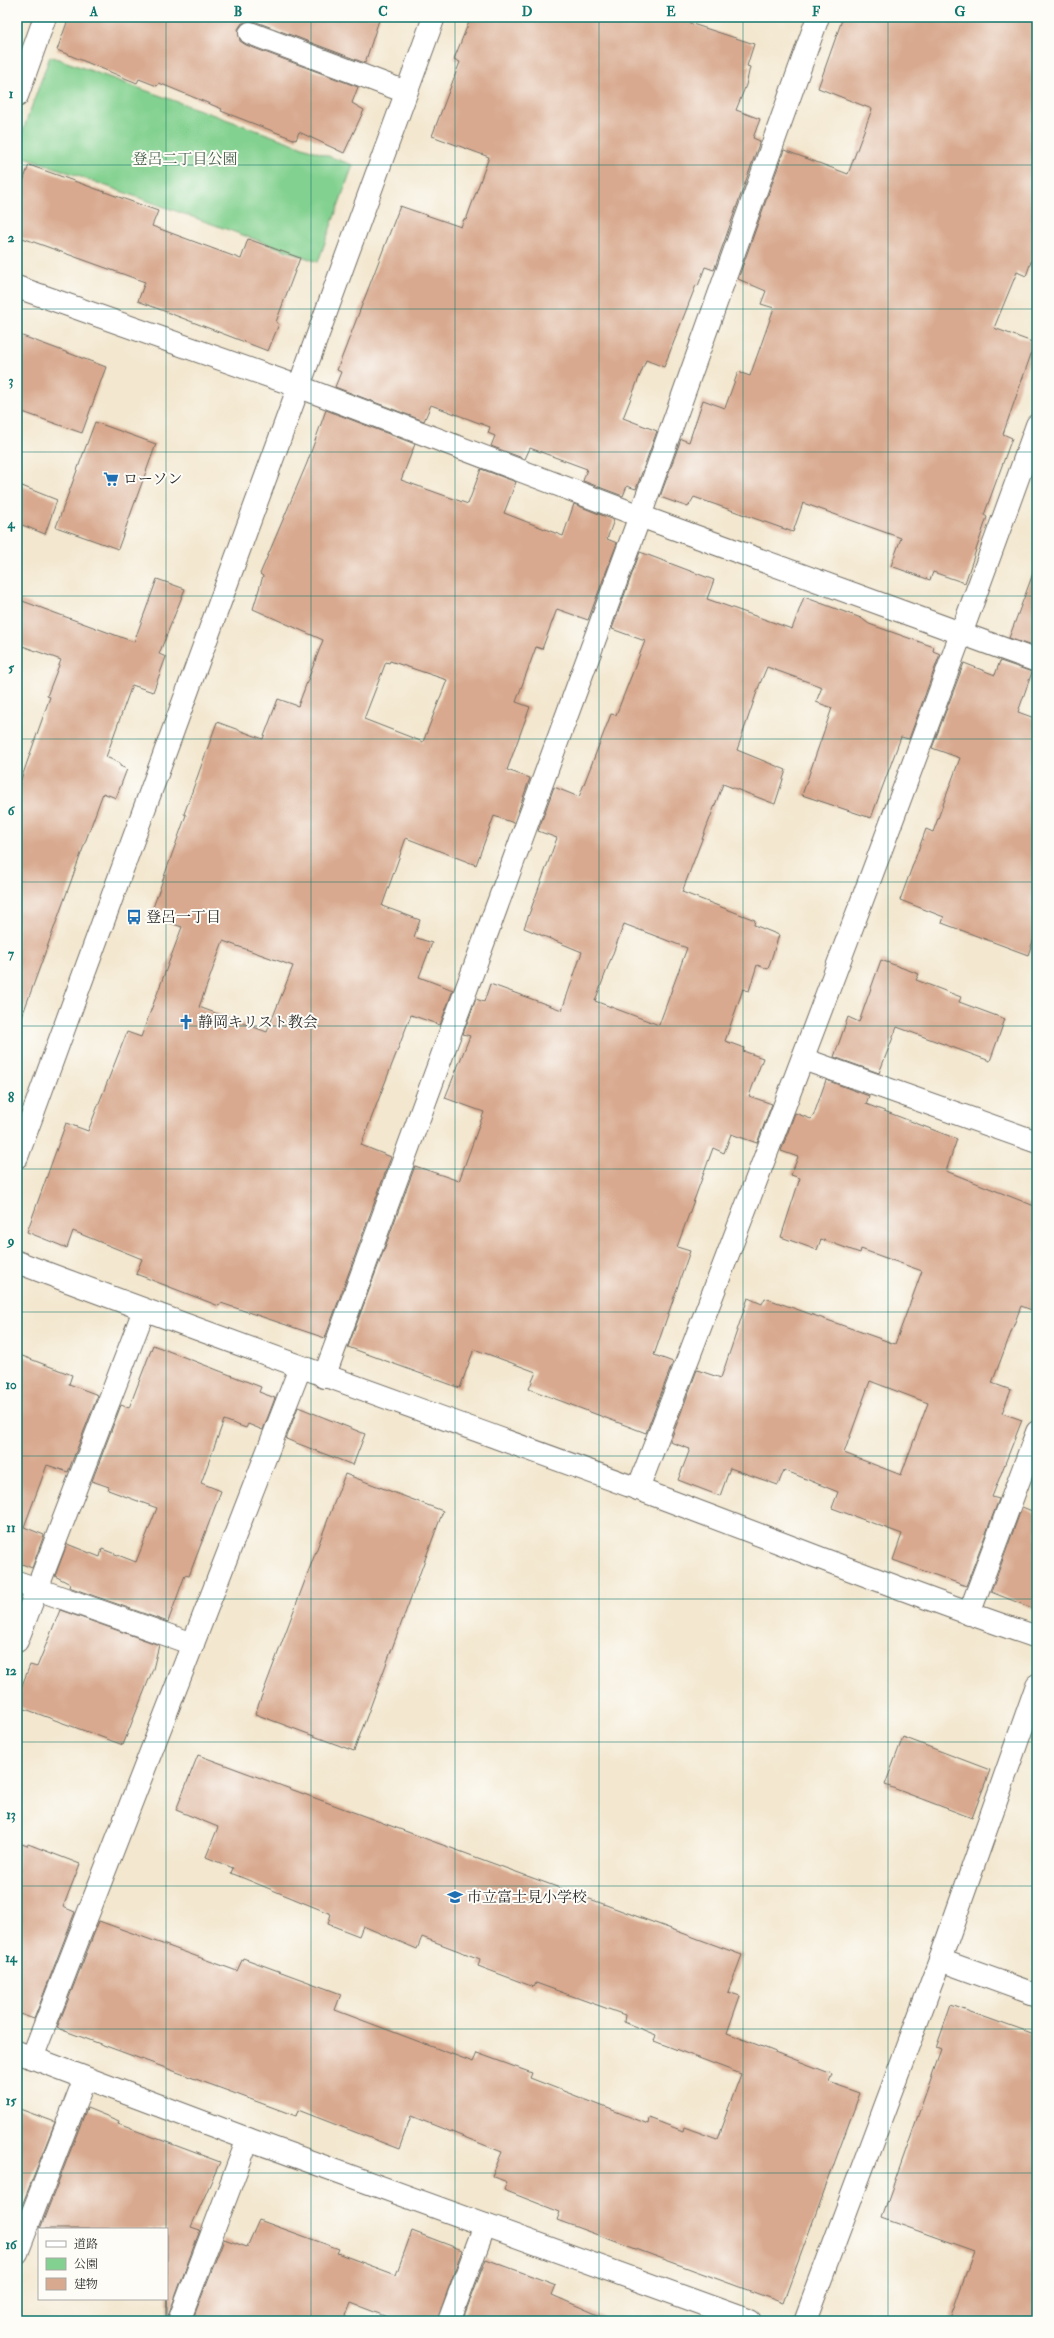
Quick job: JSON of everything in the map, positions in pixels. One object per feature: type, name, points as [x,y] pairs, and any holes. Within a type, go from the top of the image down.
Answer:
[{"type":"street","points":[[17,96],[45,17]]},
{"type":"street","points":[[17,1157],[300,387],[434,17]]},
{"type":"street","points":[[324,1377],[640,516],[818,17]]},
{"type":"street","points":[[250,33],[406,92]]},
{"type":"street","points":[[17,287],[300,387],[640,516],[1037,661]]},
{"type":"street","points":[[638,1489],[803,1059],[962,634],[1037,425]]},
{"type":"street","points":[[803,1059],[1037,1142]]},
{"type":"street","points":[[17,1262],[324,1377],[638,1489],[969,1614],[1037,1637]]},
{"type":"street","points":[[17,1641],[27,1585],[144,1310]]},
{"type":"street","points":[[300,1368],[192,1644],[25,2055],[248,2139],[750,2321]]},
{"type":"street","points":[[969,1614],[1037,1432]]},
{"type":"street","points":[[27,1585],[192,1644]]},
{"type":"street","points":[[805,2321],[940,1960],[1037,1685]]},
{"type":"street","points":[[940,1960],[1037,1995]]},
{"type":"street","points":[[17,2253],[85,2078]]},
{"type":"street","points":[[179,2321],[248,2139]]},
{"type":"street","points":[[448,2321],[485,2225]]},
{"type":"green space","name":"登呂二丁目公園","points":[[50,56],[353,165],[318,262],[17,154],[17,147]]},
{"type":"building","points":[[69,17],[380,17],[365,63],[254,21],[242,23],[238,29],[240,41],[246,45],[358,87],[352,103],[364,110],[344,153],[299,132],[296,140],[221,111],[222,109],[159,83],[157,86],[139,79],[137,83],[57,50]]},
{"type":"building","points":[[471,17],[671,17],[754,44],[747,66],[750,67],[746,85],[736,110],[760,119],[753,138],[760,141],[714,270],[705,267],[698,286],[696,285],[664,367],[646,360],[623,418],[657,431],[636,489],[627,486],[623,496],[583,481],[587,469],[530,448],[525,459],[491,446],[495,436],[488,433],[490,427],[431,405],[424,421],[335,387],[341,372],[337,370],[400,206],[461,227],[464,219],[466,220],[489,157],[432,136],[460,62],[454,59]]},
{"type":"building","points":[[843,17],[1037,17],[1037,245],[1026,276],[1017,272],[994,328],[1035,343],[1003,434],[1012,438],[984,515],[987,517],[965,583],[933,572],[930,580],[891,566],[901,538],[803,503],[793,532],[694,497],[688,507],[660,497],[681,439],[689,442],[703,400],[725,408],[738,372],[750,376],[774,308],[761,304],[766,291],[738,279],[784,150],[848,174],[872,109],[818,88]]},
{"type":"building","points":[[29,165],[158,211],[152,226],[241,259],[248,239],[300,258],[276,322],[279,324],[268,351],[138,301],[145,282],[17,236],[17,198]]},
{"type":"building","points":[[17,334],[106,367],[82,433],[17,410]]},
{"type":"building","points":[[326,410],[415,444],[401,480],[468,504],[481,469],[516,482],[504,513],[563,536],[574,504],[614,520],[607,539],[617,543],[588,620],[557,609],[542,649],[536,647],[516,702],[530,707],[507,770],[530,778],[514,823],[494,816],[476,865],[406,838],[382,906],[420,920],[414,937],[432,943],[419,977],[453,990],[440,1025],[411,1015],[361,1145],[391,1157],[325,1338],[221,1303],[219,1306],[136,1274],[142,1259],[73,1231],[67,1248],[27,1232],[66,1123],[88,1131],[127,1032],[141,1037],[182,927],[150,916],[217,722],[263,739],[278,699],[298,706],[323,640],[253,609],[263,576],[260,574],[307,463]],"holes":[[[390,661],[447,680],[423,742],[364,719],[386,662],[389,663]],[[223,941],[293,966],[267,1032],[199,1007]]]},
{"type":"building","points":[[95,422],[156,444],[118,549],[56,527]]},
{"type":"building","points":[[17,484],[57,500],[45,534],[17,523]]},
{"type":"building","points":[[640,552],[714,580],[707,599],[792,629],[804,597],[861,618],[869,624],[934,647],[933,651],[940,654],[909,739],[901,737],[871,818],[802,795],[832,708],[816,702],[822,687],[767,667],[759,686],[737,750],[786,770],[775,804],[723,784],[682,892],[755,920],[754,925],[779,935],[768,969],[757,965],[749,991],[743,989],[725,1041],[744,1048],[743,1051],[763,1058],[749,1096],[772,1104],[757,1143],[731,1134],[724,1153],[713,1148],[677,1247],[690,1251],[654,1355],[673,1362],[646,1433],[529,1389],[536,1372],[474,1349],[460,1388],[348,1347],[415,1166],[459,1181],[484,1112],[445,1098],[470,1036],[463,1034],[476,999],[484,1002],[490,984],[562,1010],[582,952],[524,928],[557,838],[538,831],[554,787],[579,797],[611,714],[616,715],[645,641],[612,629]],"holes":[[[624,924],[687,948],[659,1025],[595,1001]]]},
{"type":"building","points":[[1034,571],[1037,572],[1037,648],[1009,638]]},
{"type":"building","points":[[157,579],[185,589],[159,654],[166,657],[153,692],[132,685],[106,757],[120,763],[120,766],[127,769],[116,798],[103,793],[21,1019],[17,1019],[17,791],[50,697],[47,696],[61,660],[17,644],[17,599],[134,642]]},
{"type":"building","points":[[1000,661],[1032,672],[1018,712],[1037,719],[1037,930],[1028,955],[942,923],[944,917],[900,900],[926,829],[933,832],[960,758],[932,748],[964,663],[995,675]]},
{"type":"building","points":[[881,960],[919,974],[916,980],[961,997],[959,1002],[1005,1019],[990,1061],[897,1027],[879,1073],[834,1057],[848,1017],[859,1022]]},
{"type":"building","points":[[826,1080],[869,1096],[866,1104],[957,1139],[946,1171],[1037,1207],[1037,1312],[1021,1306],[992,1383],[1011,1390],[1002,1413],[1022,1420],[992,1497],[999,1499],[966,1586],[893,1560],[902,1534],[832,1508],[838,1492],[784,1470],[778,1485],[730,1468],[720,1496],[678,1480],[690,1449],[670,1442],[697,1370],[721,1378],[748,1298],[762,1304],[765,1298],[895,1344],[922,1271],[861,1249],[860,1253],[821,1239],[817,1250],[781,1237],[800,1178],[791,1175],[798,1157],[781,1151],[795,1113],[811,1119]],"holes":[[[870,1381],[928,1403],[901,1475],[844,1453]]]},
{"type":"building","points":[[153,1345],[261,1387],[259,1392],[275,1398],[263,1430],[248,1424],[246,1428],[224,1420],[201,1483],[221,1491],[189,1576],[185,1575],[168,1622],[69,1587],[70,1584],[55,1576],[67,1544],[100,1557],[102,1549],[136,1562],[157,1508],[108,1490],[109,1487],[92,1481],[121,1405],[129,1408]]},
{"type":"building","points":[[17,1354],[72,1375],[69,1384],[98,1395],[68,1472],[47,1465],[24,1527],[44,1535],[32,1568],[17,1562]]},
{"type":"building","points":[[298,1407],[365,1434],[353,1465],[286,1439]]},
{"type":"building","points":[[345,1474],[443,1511],[354,1751],[255,1714]]},
{"type":"building","points":[[1022,1507],[1037,1513],[1037,1610],[991,1592]]},
{"type":"building","points":[[60,1610],[159,1645],[153,1669],[123,1745],[17,1706],[17,1698],[30,1665],[37,1667]]},
{"type":"building","points":[[903,1737],[990,1770],[972,1818],[885,1785]]},
{"type":"building","points":[[198,1755],[742,1955],[728,1992],[740,1996],[727,2033],[832,2074],[829,2082],[860,2093],[783,2303],[557,2220],[560,2212],[504,2190],[507,2182],[492,2176],[502,2152],[411,2116],[399,2149],[298,2110],[296,2116],[57,2028],[99,1921],[237,1971],[243,1958],[341,1994],[335,2010],[473,2062],[477,2053],[532,2073],[530,2078],[648,2124],[649,2118],[683,2131],[684,2127],[717,2139],[741,2074],[654,2041],[656,2035],[624,2022],[625,2015],[536,1983],[534,1987],[478,1966],[480,1959],[422,1937],[417,1949],[363,1926],[359,1936],[328,1924],[331,1914],[231,1873],[233,1868],[206,1857],[218,1827],[176,1810]]},
{"type":"building","points":[[17,1842],[27,1846],[28,1844],[80,1864],[63,1907],[75,1912],[34,2019],[17,2013]]},
{"type":"building","points":[[951,2005],[1037,2036],[1037,2321],[949,2321],[974,2251],[882,2218],[941,2050],[936,2048]]},
{"type":"building","points":[[17,2108],[55,2122],[17,2218]]},
{"type":"building","points":[[87,2108],[119,2121],[118,2124],[220,2162],[191,2227],[200,2230],[167,2319],[168,2228],[40,2228]]},
{"type":"building","points":[[259,2220],[339,2249],[337,2253],[396,2275],[412,2231],[462,2250],[437,2321],[398,2321],[351,2303],[344,2321],[192,2321],[224,2239],[247,2247]]},
{"type":"building","points":[[486,2259],[556,2285],[552,2295],[612,2321],[462,2321]]},
{"type":"place","name":"ローソン","points":[[111,479]]},
{"type":"place","name":"登呂一丁目","points":[[134,917]]},
{"type":"place","name":"静岡キリスト教会","points":[[186,1022]]},
{"type":"place","name":"市立富士見小学校","points":[[455,1897]]}]
